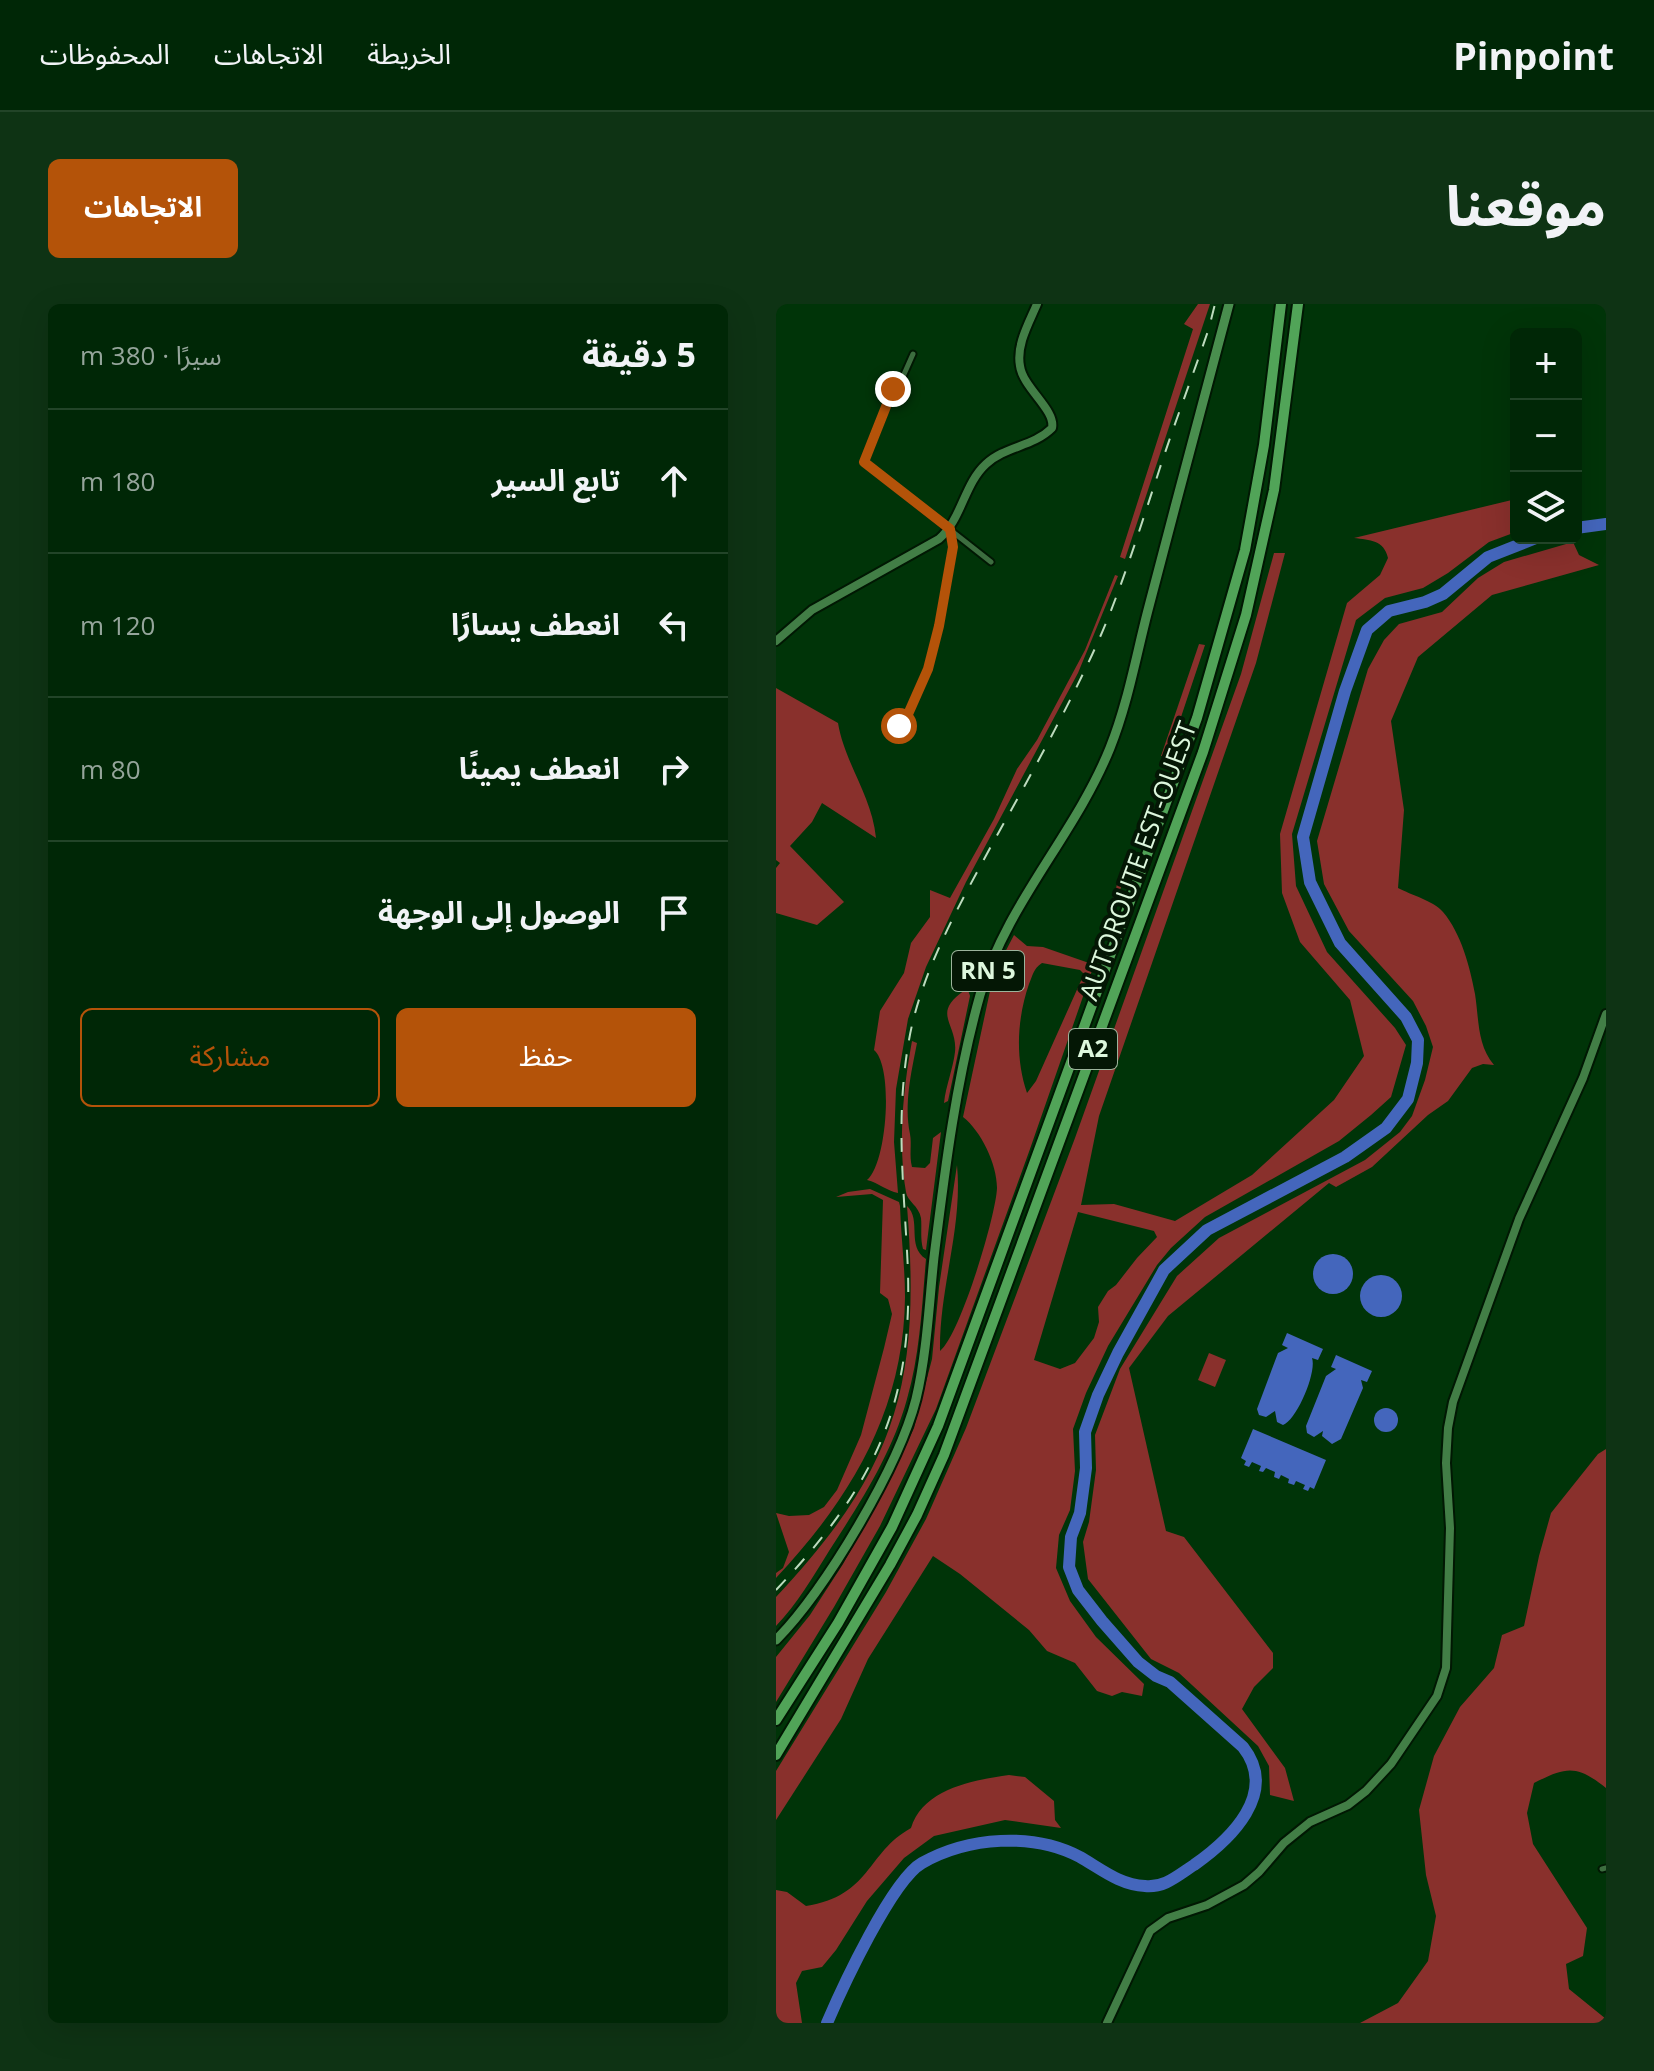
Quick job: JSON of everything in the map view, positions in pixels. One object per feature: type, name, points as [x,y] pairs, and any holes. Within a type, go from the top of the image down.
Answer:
[{"type":"highway","name":"AUTOROUTE EST-OUEST","points":[[776,1720],[838,1623],[892,1527],[938,1426],[1197,718],[1245,550],[1264,445],[1281,304]]},
{"type":"highway","name":"AUTOROUTE EST-OUEST","points":[[776,1755],[890,1565],[944,1455],[1203,752],[1246,615],[1266,533],[1298,304]]},
{"type":"main road","name":"RN 5","points":[[776,1640],[809,1601],[851,1534],[890,1465],[912,1411],[921,1373],[955,1109],[979,997],[1011,920],[1092,785],[1110,749],[1229,304]]},
{"type":"street","points":[[776,641],[812,610],[899,562],[950,529],[984,466],[1011,449],[1046,434],[1053,424],[1051,416],[1024,381],[1019,365],[1022,339],[1037,304]]},
{"type":"street","points":[[913,354],[901,381],[893,389],[864,462],[991,562]]},
{"type":"street","points":[[891,728],[905,721],[928,669],[953,547],[950,529]]},
{"type":"street","points":[[1107,2023],[1150,1931],[1168,1918],[1207,1905],[1244,1885],[1284,1843],[1310,1822],[1348,1805],[1366,1791],[1391,1764],[1437,1696],[1446,1668],[1450,1528],[1446,1463],[1453,1402],[1519,1219],[1583,1078],[1606,1014]]},
{"type":"shaded area","points":[[1198,304],[1210,304],[1125,559],[1120,557],[1193,329],[1184,324]]},
{"type":"shaded area","points":[[1510,500],[1510,534],[1489,542],[1423,588],[1385,598],[1356,620],[1292,834],[1296,886],[1327,952],[1395,1028],[1406,1045],[1391,1097],[1339,1141],[1205,1217],[1171,1248],[1157,1265],[1108,1346],[1073,1429],[1075,1471],[1070,1510],[1059,1535],[1056,1568],[1070,1601],[1096,1637],[1144,1684],[1142,1696],[1122,1692],[1112,1696],[1097,1691],[1075,1663],[1047,1651],[1029,1630],[933,1556],[868,1659],[841,1719],[776,1820],[776,1771],[886,1592],[926,1519],[966,1428],[1075,1138],[1241,674],[1274,553],[1285,553],[1256,663],[1099,1116],[1081,1205],[1114,1204],[1175,1221],[1252,1175],[1334,1100],[1364,1056],[1350,1000],[1300,942],[1282,893],[1280,834],[1347,603],[1380,575],[1388,558],[1380,544],[1354,538]],"holes":[[[1078,1212],[1154,1231],[1157,1237],[1108,1291],[1098,1307],[1099,1322],[1094,1338],[1075,1363],[1060,1369],[1034,1360]]]},
{"type":"shaded area","points":[[1574,544],[1579,555],[1599,565],[1492,595],[1418,657],[1391,721],[1404,810],[1398,888],[1439,908],[1455,930],[1470,973],[1484,1049],[1494,1065],[1483,1064],[1472,1068],[1448,1101],[1428,1115],[1372,1167],[1336,1187],[1329,1183],[1168,1316],[1129,1368],[1166,1531],[1184,1537],[1273,1653],[1273,1668],[1254,1687],[1242,1709],[1285,1768],[1294,1801],[1270,1795],[1269,1766],[1258,1746],[1179,1673],[1151,1659],[1088,1579],[1083,1542],[1096,1470],[1095,1435],[1120,1369],[1177,1276],[1219,1238],[1365,1160],[1400,1132],[1412,1116],[1433,1047],[1426,1026],[1413,1001],[1349,931],[1324,884],[1317,841],[1368,669],[1384,640],[1399,624],[1442,612],[1478,578],[1504,562]]},
{"type":"shaded area","points":[[1115,575],[1118,576],[1078,673],[966,882],[926,967],[908,1019],[896,1089],[894,1142],[898,1193],[894,1192],[867,1180],[874,1171],[879,1155],[886,1115],[884,1075],[874,1050],[880,1011],[904,973],[911,943],[930,917],[930,890],[950,898],[994,819],[1017,769],[1037,740],[1085,650]]},
{"type":"shaded area","points":[[1199,644],[1205,645],[1168,756],[1161,756]]},
{"type":"shaded area","points":[[776,688],[838,723],[874,823],[876,838],[822,803],[812,822],[790,846],[844,902],[817,925],[776,913],[776,868],[780,863],[776,860]]},
{"type":"shaded area","points":[[1121,869],[1127,870],[936,1409],[880,1526],[776,1702],[776,1657],[810,1615],[843,1564],[889,1482],[914,1428],[932,1359],[957,1165],[957,1212],[943,1304],[940,1351],[967,1300],[984,1248],[995,1202],[996,1179],[982,1139],[963,1117],[990,991],[1002,958],[1014,935],[1027,946],[1043,947],[1089,963],[1109,915]],"holes":[[[1042,963],[1080,970],[1084,974],[1036,1081],[1027,1093],[1019,1038],[1022,1011],[1032,975]]]},
{"type":"shaded area","points":[[965,990],[970,996],[948,1101],[944,1103],[955,1052],[947,1013],[955,998]]},
{"type":"shaded area","points":[[912,1041],[917,1043],[908,1100],[912,1167],[925,1168],[930,1163],[933,1138],[941,1132],[926,1250],[922,1245],[920,1214],[906,1192],[902,1154],[904,1097]]},
{"type":"shaded area","points":[[870,1189],[899,1202],[900,1206],[905,1297],[895,1377],[884,1414],[850,1484],[803,1548],[776,1578],[789,1552],[776,1513],[809,1515],[824,1507],[837,1490],[861,1435],[884,1348],[892,1314],[888,1299],[880,1293],[883,1200],[872,1194],[836,1197]]},
{"type":"shaded area","points":[[907,1206],[913,1218],[917,1247],[926,1259],[918,1347],[901,1419],[884,1459],[863,1496],[804,1590],[776,1626],[776,1597],[850,1506],[875,1463],[892,1419],[904,1373],[910,1323]]},
{"type":"shaded area","points":[[1209,1353],[1226,1360],[1215,1387],[1198,1380]]},
{"type":"shaded area","points":[[1606,1449],[1606,1788],[1587,1775],[1563,1771],[1534,1783],[1527,1813],[1533,1844],[1587,1928],[1583,1956],[1566,1964],[1569,1989],[1606,2019],[1606,2023],[1360,2023],[1398,2003],[1428,1961],[1436,1916],[1426,1875],[1419,1810],[1434,1756],[1460,1707],[1494,1668],[1502,1635],[1524,1626],[1551,1513],[1598,1454]]},
{"type":"shaded area","points":[[1009,1775],[1025,1777],[1054,1801],[1055,1820],[1061,1828],[1005,1820],[934,1836],[904,1858],[867,1901],[822,1967],[802,1971],[796,1983],[802,2023],[776,2023],[776,1890],[787,1892],[806,1906],[844,1893],[856,1884],[896,1838],[911,1828],[926,1804],[938,1795],[965,1784]]},
{"type":"water","points":[[1333,1254],[1347,1260],[1353,1274],[1347,1288],[1333,1294],[1319,1288],[1313,1274],[1319,1260]]},
{"type":"water","points":[[1381,1275],[1396,1281],[1402,1296],[1396,1311],[1381,1317],[1366,1311],[1360,1296],[1366,1281]]},
{"type":"water","points":[[1287,1333],[1323,1349],[1318,1360],[1312,1358],[1312,1374],[1300,1405],[1283,1425],[1277,1422],[1275,1411],[1266,1417],[1259,1415],[1257,1409],[1278,1353],[1288,1348],[1282,1345]]},
{"type":"water","points":[[1336,1355],[1372,1371],[1367,1382],[1361,1380],[1363,1388],[1341,1439],[1332,1444],[1322,1436],[1323,1431],[1314,1437],[1307,1433],[1306,1426],[1326,1376],[1336,1369],[1331,1367]]},
{"type":"water","points":[[1386,1408],[1394,1412],[1398,1420],[1394,1428],[1386,1432],[1378,1428],[1374,1420],[1378,1412]]},
{"type":"water","points":[[1253,1429],[1326,1460],[1314,1489],[1303,1489],[1305,1485],[1296,1481],[1294,1485],[1288,1483],[1289,1479],[1281,1475],[1279,1479],[1274,1477],[1275,1472],[1266,1468],[1263,1472],[1259,1471],[1261,1466],[1252,1462],[1249,1467],[1244,1465],[1246,1461],[1241,1458]]},
{"type":"waterway","points":[[1582,527],[1606,524]]},
{"type":"waterway","points":[[827,2023],[856,1961],[897,1890],[910,1873],[940,1854],[980,1843],[1021,1841],[1042,1844],[1080,1857],[1119,1880],[1152,1886],[1171,1880],[1194,1865],[1222,1842],[1246,1814],[1256,1781],[1253,1764],[1243,1747],[1170,1682],[1138,1662],[1078,1590],[1069,1567],[1071,1537],[1080,1513],[1086,1468],[1085,1432],[1118,1353],[1164,1270],[1207,1230],[1345,1157],[1386,1128],[1408,1099],[1417,1063],[1418,1040],[1406,1017],[1340,943],[1310,882],[1303,837],[1345,691],[1367,630],[1389,611],[1443,594],[1488,557],[1521,544]]},
{"type":"railway","points":[[776,1590],[811,1551],[864,1475],[883,1437],[896,1396],[905,1352],[908,1304],[903,1094],[909,1040],[923,988],[956,911],[1057,726],[1101,635],[1127,568],[1215,304]]},
{"type":"route","points":[[893,389],[864,462],[950,529],[953,547],[928,669],[905,721],[899,726]]}]
